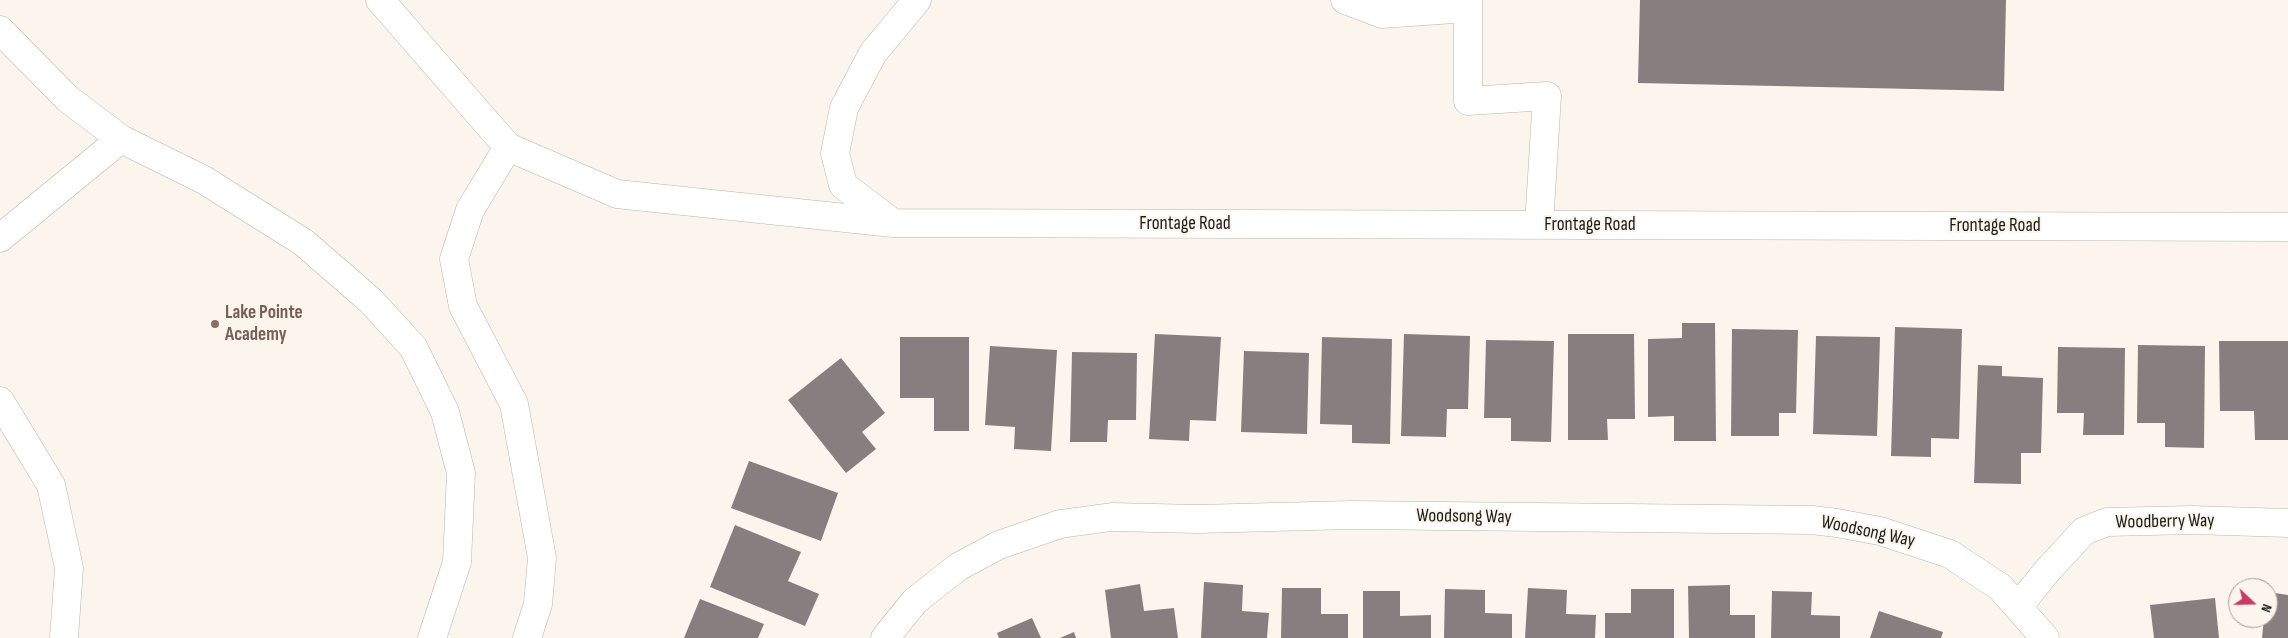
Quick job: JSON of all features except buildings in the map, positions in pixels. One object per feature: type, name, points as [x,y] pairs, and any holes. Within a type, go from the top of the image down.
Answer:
[{"type":"street","points":[[380,0],[508,148],[470,210],[454,260],[464,306],[514,404],[542,558],[538,604],[528,638]]},
{"type":"street","points":[[893,223],[843,185],[835,153],[844,108],[873,53],[917,0]]},
{"type":"street","points":[[1345,0],[1382,14],[1468,4],[1468,102],[1547,96],[1539,224]]},
{"type":"street","points":[[0,30],[68,99],[121,139],[204,180],[303,242],[371,301],[413,346],[445,412],[462,473],[457,562],[432,638]]},
{"type":"street","points":[[0,238],[121,139]]},
{"type":"street","name":"Frontage Road","points":[[508,148],[617,194],[893,223],[2288,227]]},
{"type":"street","points":[[0,401],[51,486],[69,568],[64,638]]},
{"type":"street","name":"Woodsong Way","points":[[885,638],[915,601],[958,567],[999,545],[1060,524],[1112,517],[1198,519],[1351,515],[1812,520],[1837,523],[1880,531],[1950,554],[2000,587],[2045,638]]},
{"type":"street","name":"Woodberry Way","points":[[2018,607],[2047,570],[2084,532],[2107,522],[2192,520],[2288,523]]},
{"type":"place","name":"Lake Pointe Academy","points":[[215,324]]}]
